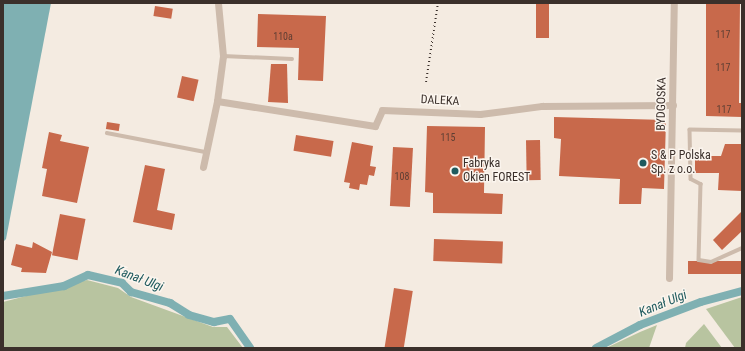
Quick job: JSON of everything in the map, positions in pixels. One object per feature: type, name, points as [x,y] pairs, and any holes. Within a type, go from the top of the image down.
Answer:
[{"type":"street","points":[[203,167],[218,101],[223,56],[218,3]]},
{"type":"street","name":"BYDGOSKA","points":[[669,278],[674,3]]},
{"type":"street","name":"DALEKA","points":[[218,101],[375,126],[382,110],[480,114],[542,106],[673,105]]},
{"type":"lane","points":[[223,56],[292,60]]},
{"type":"lane","points":[[742,130],[690,130],[691,179],[701,184],[699,260],[711,262],[742,248]]},
{"type":"lane","points":[[107,133],[206,152]]},
{"type":"green space","points":[[87,280],[118,288],[131,297],[213,327],[227,327],[243,348],[3,348],[3,302]]},
{"type":"green space","points":[[742,297],[742,348],[735,348],[706,309]]},
{"type":"green space","points":[[704,324],[722,348],[685,348],[686,343]]},
{"type":"green space","points":[[657,325],[649,348],[606,348],[640,332]]},
{"type":"water","points":[[3,3],[51,3],[6,239],[3,242]]},
{"type":"building","points":[[536,3],[549,3],[549,38],[536,38]]},
{"type":"building","points":[[706,3],[740,3],[739,103],[742,103],[742,117],[706,116]]},
{"type":"building","points":[[155,6],[173,9],[171,19],[153,16]]},
{"type":"building","points":[[258,14],[326,16],[323,81],[298,80],[299,48],[257,47]]},
{"type":"building","points":[[271,64],[287,64],[288,103],[268,102]]},
{"type":"building","points":[[182,76],[199,80],[194,101],[177,97]]},
{"type":"building","name":"S & P Polska Sp. z o.o.","points":[[554,117],[666,120],[664,189],[642,188],[641,204],[619,204],[620,179],[559,176],[561,139],[554,138]]},
{"type":"building","points":[[107,122],[120,124],[119,131],[106,129]]},
{"type":"building","points":[[427,126],[485,127],[484,193],[503,194],[502,214],[433,213],[433,193],[425,192]]},
{"type":"building","points":[[49,132],[62,135],[60,141],[89,147],[77,203],[42,196],[47,169],[42,168]]},
{"type":"building","points":[[296,135],[334,141],[331,157],[293,151]]},
{"type":"building","points":[[526,140],[540,140],[541,180],[527,180]]},
{"type":"building","points":[[352,142],[373,146],[370,166],[376,167],[374,176],[369,175],[367,185],[360,184],[359,190],[349,188],[350,183],[344,182]]},
{"type":"building","points":[[725,144],[742,144],[742,191],[718,190],[719,173],[695,173],[695,156],[721,156]]},
{"type":"building","points":[[393,147],[413,148],[410,207],[390,206]]},
{"type":"building","points":[[145,165],[165,169],[157,210],[175,214],[172,230],[133,222]]},
{"type":"building","points":[[742,211],[742,231],[722,250],[713,240]]},
{"type":"building","points":[[60,214],[86,219],[78,260],[52,255]]},
{"type":"building","points":[[434,239],[503,241],[502,263],[433,261]]},
{"type":"building","points":[[33,242],[52,252],[46,273],[21,272],[22,268],[11,265],[16,244],[32,248]]},
{"type":"building","points":[[688,261],[742,261],[742,274],[688,274]]},
{"type":"building","points":[[394,288],[413,291],[404,348],[384,348]]},
{"type":"waterway","name":"Kanał Ulgi","points":[[3,296],[64,286],[88,275],[122,283],[131,292],[170,303],[189,315],[214,322],[230,319],[250,348]]},
{"type":"waterway","name":"Kanał Ulgi","points":[[596,348],[640,325],[701,302],[742,291]]},
{"type":"railway","points":[[426,82],[438,3]]},
{"type":"place","name":"S & P Polska Sp. z o.o.","points":[[643,163]]},
{"type":"place","name":"Fabryka Okien FOREST","points":[[455,171]]}]
